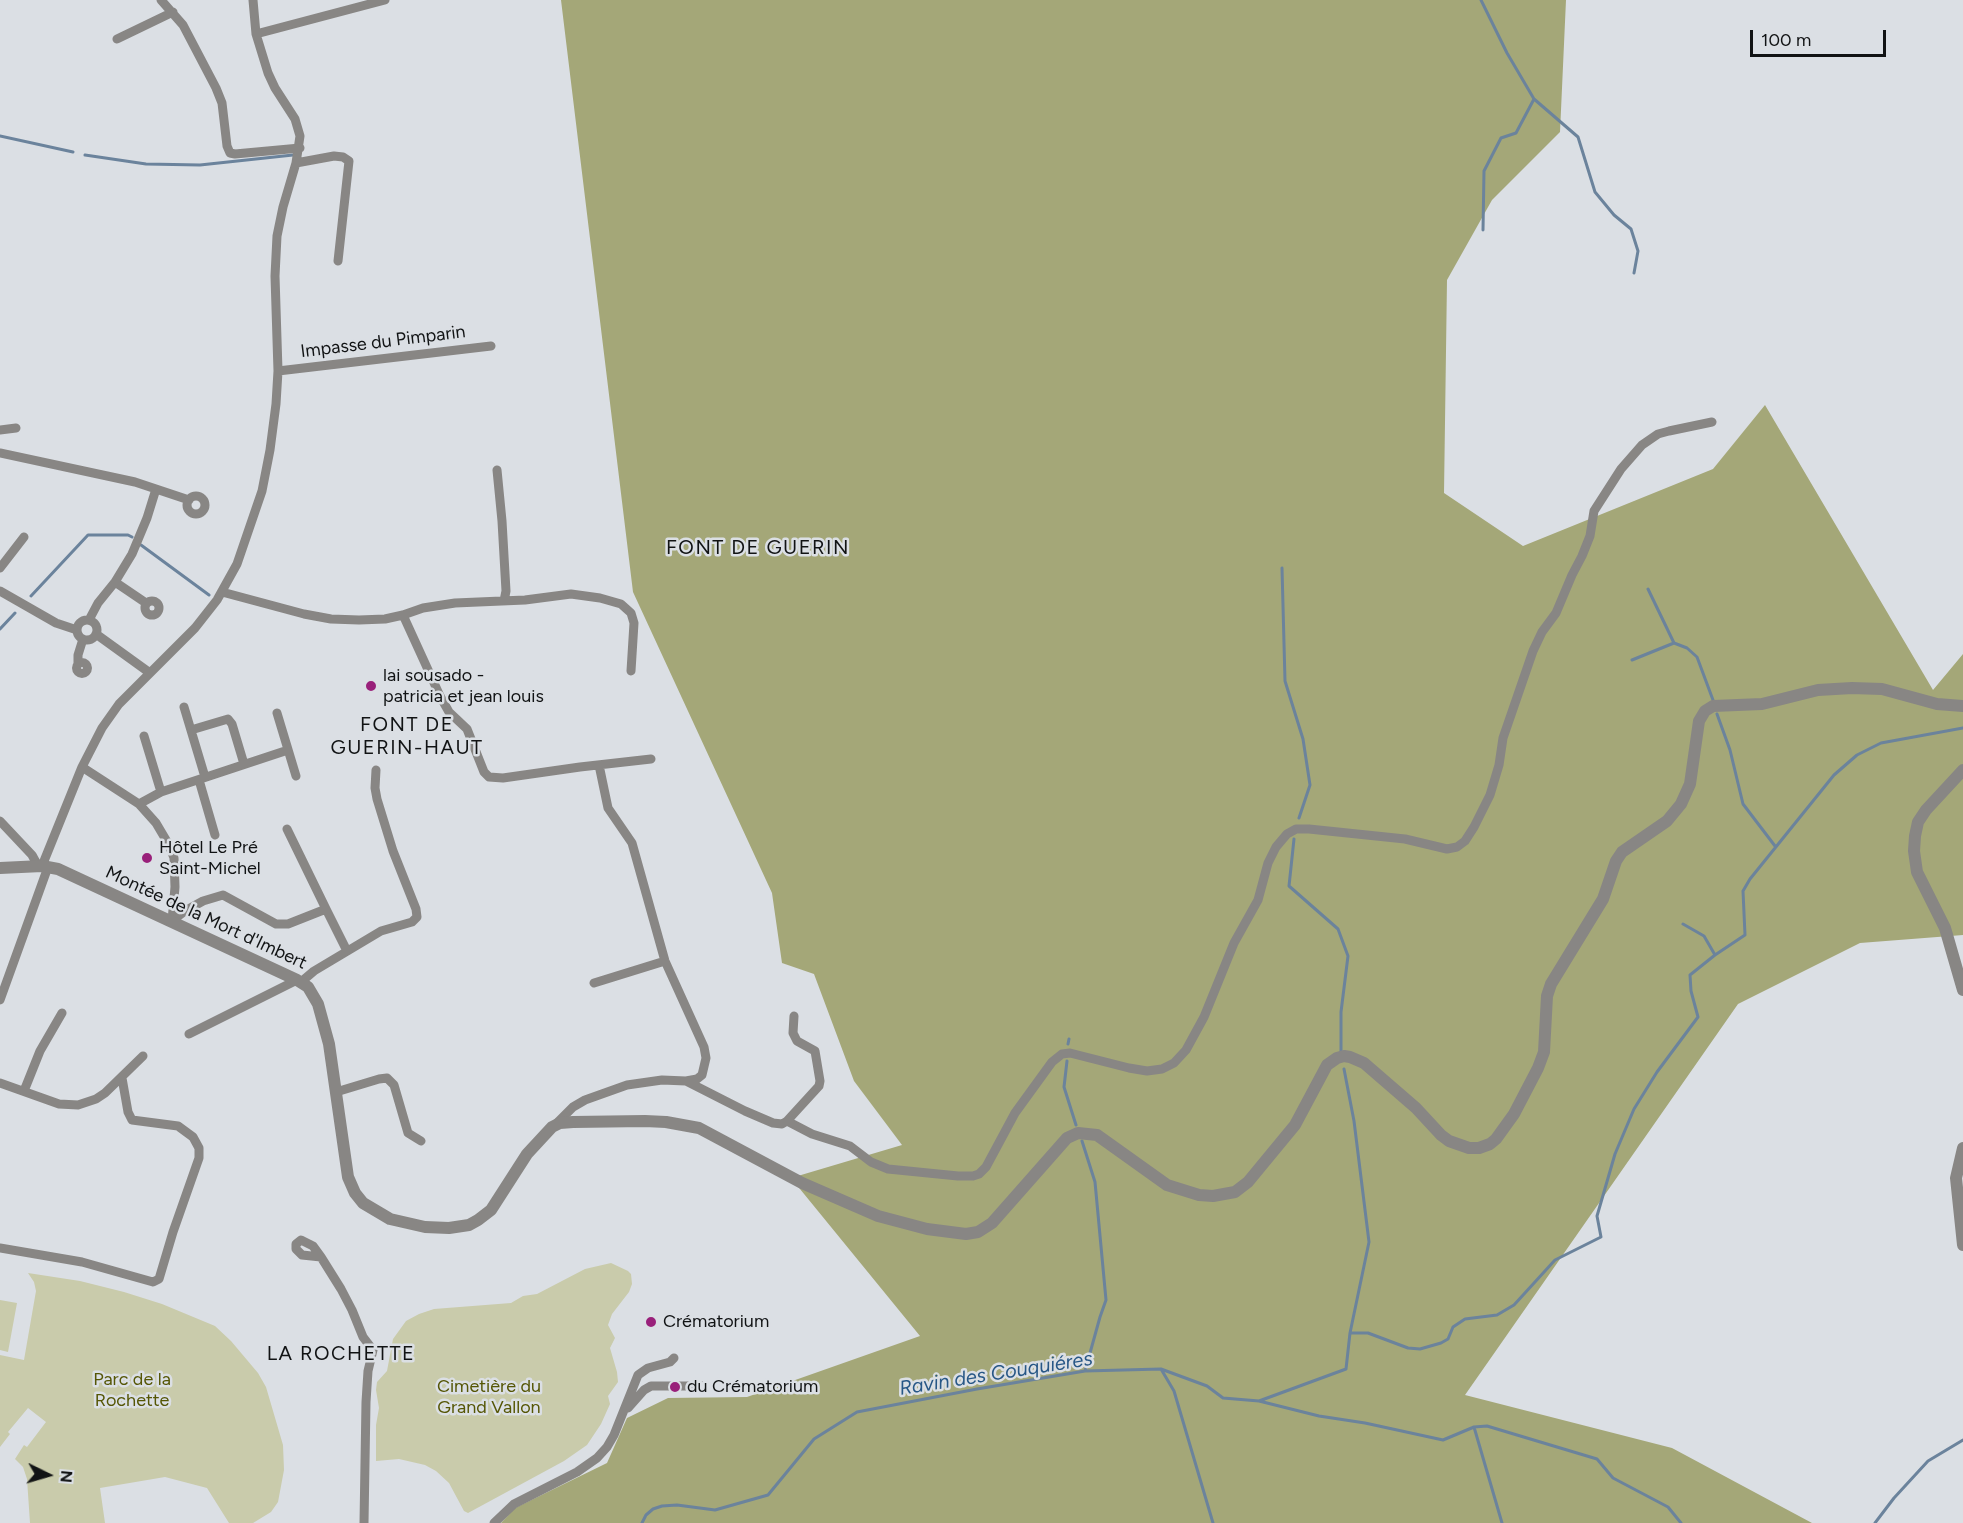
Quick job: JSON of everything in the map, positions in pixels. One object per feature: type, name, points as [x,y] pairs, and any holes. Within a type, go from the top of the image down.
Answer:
[{"type":"street","points":[[161,0],[173,12],[189,35],[216,88],[222,103],[227,146],[230,153],[300,148]]},
{"type":"street","points":[[0,1000],[42,866],[96,738],[112,713],[195,628],[222,592],[250,531],[262,491],[270,450],[278,371],[276,246],[283,207],[300,148],[298,125],[275,88],[256,34],[253,0]]},
{"type":"street","points":[[256,34],[385,0]]},
{"type":"street","points":[[117,39],[173,12]]},
{"type":"street","points":[[296,163],[339,155],[349,161],[338,261]]},
{"type":"street","name":"Impasse du Pimparin","points":[[278,371],[491,346]]},
{"type":"street","points":[[788,1121],[812,1134],[850,1146],[871,1162],[888,1169],[973,1176],[986,1167],[1015,1113],[1052,1062],[1062,1054],[1070,1053],[1147,1071],[1162,1069],[1174,1063],[1186,1050],[1200,1025],[1234,943],[1258,900],[1268,863],[1276,847],[1287,834],[1296,829],[1309,829],[1405,839],[1447,849],[1456,847],[1464,841],[1474,827],[1490,795],[1499,765],[1503,738],[1533,651],[1542,632],[1556,614],[1582,556],[1590,536],[1594,511],[1621,469],[1642,445],[1663,432],[1712,422]]},
{"type":"street","points":[[0,430],[16,428]]},
{"type":"street","points":[[0,453],[116,477],[189,500]]},
{"type":"street","points":[[497,470],[502,521],[504,601]]},
{"type":"street","points":[[89,620],[98,603],[115,582],[136,545],[156,489]]},
{"type":"street","points":[[0,568],[24,537]]},
{"type":"street","points":[[115,582],[146,603]]},
{"type":"street","points":[[0,591],[56,623],[76,630],[83,639],[89,640],[96,634],[96,625],[89,620],[80,622],[76,630]]},
{"type":"street","points":[[222,592],[331,619],[385,619],[423,608],[455,603],[582,595],[600,598],[626,607],[631,613],[634,623],[631,671]]},
{"type":"street","points":[[403,615],[448,712],[463,723],[471,735],[486,775],[495,779],[651,759]]},
{"type":"street","points":[[96,634],[150,673]]},
{"type":"street","points":[[78,664],[78,654],[83,639]]},
{"type":"street","points":[[555,1125],[573,1122],[645,1120],[690,1126],[706,1131],[802,1183],[869,1213],[891,1221],[927,1229],[966,1234],[988,1227],[1067,1138],[1078,1133],[1097,1135],[1167,1185],[1199,1195],[1213,1196],[1235,1192],[1248,1182],[1295,1125],[1327,1065],[1344,1056],[1364,1064],[1416,1108],[1449,1141],[1458,1146],[1479,1148],[1490,1144],[1501,1133],[1514,1114],[1538,1068],[1544,1052],[1547,996],[1551,984],[1603,899],[1616,861],[1622,852],[1667,821],[1681,804],[1690,784],[1699,721],[1705,711],[1713,706],[1762,704],[1818,690],[1852,688],[1882,689],[1899,692],[1923,701],[1963,706]]},
{"type":"street","points":[[184,707],[215,835]]},
{"type":"street","points":[[277,713],[296,776]]},
{"type":"street","points":[[191,730],[228,719],[232,724],[244,764]]},
{"type":"street","points":[[144,736],[161,792]]},
{"type":"street","points":[[140,804],[161,792],[288,750]]},
{"type":"street","points":[[555,1125],[579,1103],[627,1085],[662,1080],[686,1081],[700,1077],[705,1068],[706,1058],[701,1038],[665,961],[632,843],[608,808],[600,765]]},
{"type":"street","points":[[82,767],[140,804],[154,819],[171,850],[175,872],[172,921]]},
{"type":"street","points":[[189,1034],[299,981],[386,929],[411,922],[417,917],[376,799],[376,770]]},
{"type":"street","points":[[1963,770],[1926,810],[1918,822],[1914,851],[1917,872],[1945,928],[1963,990]]},
{"type":"street","points":[[0,821],[42,866]]},
{"type":"street","points":[[287,829],[347,951]]},
{"type":"street","name":"Montée de la Mort d'Imbert","points":[[0,868],[42,866],[58,869],[125,898],[299,981],[315,998],[321,1010],[329,1044],[348,1177],[354,1193],[377,1213],[411,1226],[437,1228],[469,1225],[485,1216],[540,1138],[555,1125]]},
{"type":"street","points":[[172,921],[185,911],[214,896],[223,894],[276,924],[288,924],[326,909]]},
{"type":"street","points":[[174,908],[185,911]]},
{"type":"street","points":[[594,983],[665,961]]},
{"type":"street","points":[[24,1091],[37,1058],[62,1013]]},
{"type":"street","points":[[686,1081],[721,1100],[773,1123],[782,1124],[788,1121],[819,1086],[821,1077],[815,1051],[795,1038],[792,1025],[794,1016]]},
{"type":"street","points":[[0,1083],[59,1104],[78,1105],[96,1099],[122,1078],[143,1056]]},
{"type":"street","points":[[0,1248],[69,1259],[153,1282],[158,1281],[199,1158],[199,1148],[193,1137],[178,1126],[132,1120],[129,1116],[122,1078]]},
{"type":"street","points":[[336,1092],[387,1078],[394,1084],[397,1091],[408,1133],[421,1141]]},
{"type":"street","points":[[1963,1148],[1956,1178],[1963,1245]]},
{"type":"street","points":[[321,1257],[349,1305],[363,1337],[373,1350],[368,1371],[366,1402],[364,1523]]},
{"type":"street","points":[[494,1523],[518,1502],[577,1472],[597,1458],[610,1442],[640,1372],[670,1362],[674,1358]]},
{"type":"street","points":[[625,1411],[644,1390],[651,1386],[703,1386]]},
{"type":"green space","points":[[561,0],[1566,0],[1560,132],[1492,200],[1447,280],[1444,493],[1523,546],[1713,469],[1765,405],[1933,690],[1963,654],[1963,935],[1860,943],[1738,1004],[1465,1395],[1672,1448],[1812,1523],[501,1523],[515,1508],[607,1463],[627,1418],[668,1398],[747,1397],[920,1336],[791,1178],[902,1145],[854,1081],[814,974],[782,963],[772,893],[633,592]]},
{"type":"green space","name":"Cimetière du Grand Vallon","points":[[611,1263],[631,1274],[632,1284],[629,1292],[612,1314],[608,1325],[615,1338],[610,1348],[618,1382],[608,1396],[610,1404],[601,1424],[587,1445],[564,1461],[468,1513],[464,1511],[449,1483],[436,1471],[425,1465],[399,1459],[376,1461],[376,1425],[379,1408],[377,1382],[387,1371],[393,1339],[406,1321],[434,1309],[511,1303],[523,1296],[537,1294],[585,1269]]},
{"type":"green space","name":"Parc de la Rochette","points":[[28,1273],[80,1281],[162,1304],[215,1326],[231,1341],[258,1373],[266,1387],[283,1445],[284,1470],[278,1502],[271,1512],[253,1523],[229,1523],[207,1488],[165,1477],[100,1488],[105,1523],[30,1523],[27,1479],[23,1467],[15,1459],[24,1445],[27,1447],[46,1422],[28,1408],[8,1432],[10,1434],[0,1447],[0,1355],[24,1360],[36,1291],[34,1282]]},
{"type":"green space","points":[[0,1300],[17,1303],[8,1352],[0,1350]]},
{"type":"waterway","points":[[1481,0],[1507,53],[1534,99],[1578,137],[1595,192],[1614,215],[1631,229],[1638,251],[1634,273]]},
{"type":"waterway","points":[[1483,230],[1484,171],[1501,138],[1516,133],[1534,99]]},
{"type":"waterway","points":[[0,136],[73,152]]},
{"type":"waterway","points":[[85,155],[146,164],[200,165],[293,155]]},
{"type":"waterway","points":[[31,596],[88,535],[128,535],[132,537]]},
{"type":"waterway","points":[[141,545],[209,595]]},
{"type":"waterway","points":[[1282,568],[1285,681],[1303,739],[1310,785],[1299,818]]},
{"type":"waterway","points":[[1648,589],[1674,643],[1687,648],[1697,657],[1713,700]]},
{"type":"waterway","points":[[0,629],[15,613]]},
{"type":"waterway","points":[[1632,660],[1674,643]]},
{"type":"waterway","points":[[1717,714],[1730,750],[1743,804],[1775,846]]},
{"type":"waterway","points":[[1259,1401],[1346,1369],[1350,1333],[1368,1333],[1408,1348],[1420,1349],[1441,1343],[1448,1339],[1453,1327],[1465,1319],[1497,1315],[1514,1305],[1555,1260],[1601,1237],[1597,1216],[1615,1154],[1634,1109],[1657,1072],[1698,1017],[1691,991],[1690,975],[1745,935],[1743,891],[1750,879],[1834,775],[1857,755],[1881,743],[1963,728]]},
{"type":"waterway","points":[[1294,839],[1289,886],[1338,929],[1348,956],[1341,1012],[1341,1052]]},
{"type":"waterway","points":[[1683,924],[1704,936],[1715,955]]},
{"type":"waterway","points":[[1068,1044],[1069,1039]]},
{"type":"waterway","points":[[1067,1061],[1064,1087],[1076,1125]]},
{"type":"waterway","points":[[1344,1069],[1354,1121],[1369,1242],[1350,1333]]},
{"type":"waterway","points":[[1082,1141],[1095,1182],[1106,1300],[1085,1371]]},
{"type":"waterway","points":[[1161,1369],[1174,1391],[1213,1523]]},
{"type":"waterway","name":"Ravin des Couquiéres","points":[[642,1523],[653,1509],[662,1506],[677,1505],[715,1510],[768,1495],[814,1439],[857,1412],[1085,1371],[1161,1369],[1207,1386],[1223,1398],[1259,1401],[1319,1416],[1365,1423],[1443,1440],[1474,1427],[1487,1426],[1597,1459],[1613,1478],[1668,1507],[1681,1523]]},
{"type":"waterway","points":[[1474,1427],[1502,1523]]},
{"type":"waterway","points":[[1875,1523],[1894,1498],[1928,1461],[1963,1440]]},
{"type":"place","name":"lai sousado - patricia et jean louis","points":[[371,686]]},
{"type":"place","name":"Hôtel Le Pré Saint-Michel","points":[[147,858]]},
{"type":"place","name":"Crématorium","points":[[651,1322]]},
{"type":"place","name":"du Crématorium","points":[[675,1387]]},
{"type":"district","name":"FONT DE GUERIN","points":[[758,548]]},
{"type":"district","name":"FONT DE GUERIN-HAUT","points":[[407,736]]},
{"type":"district","name":"LA ROCHETTE","points":[[341,1354]]}]
